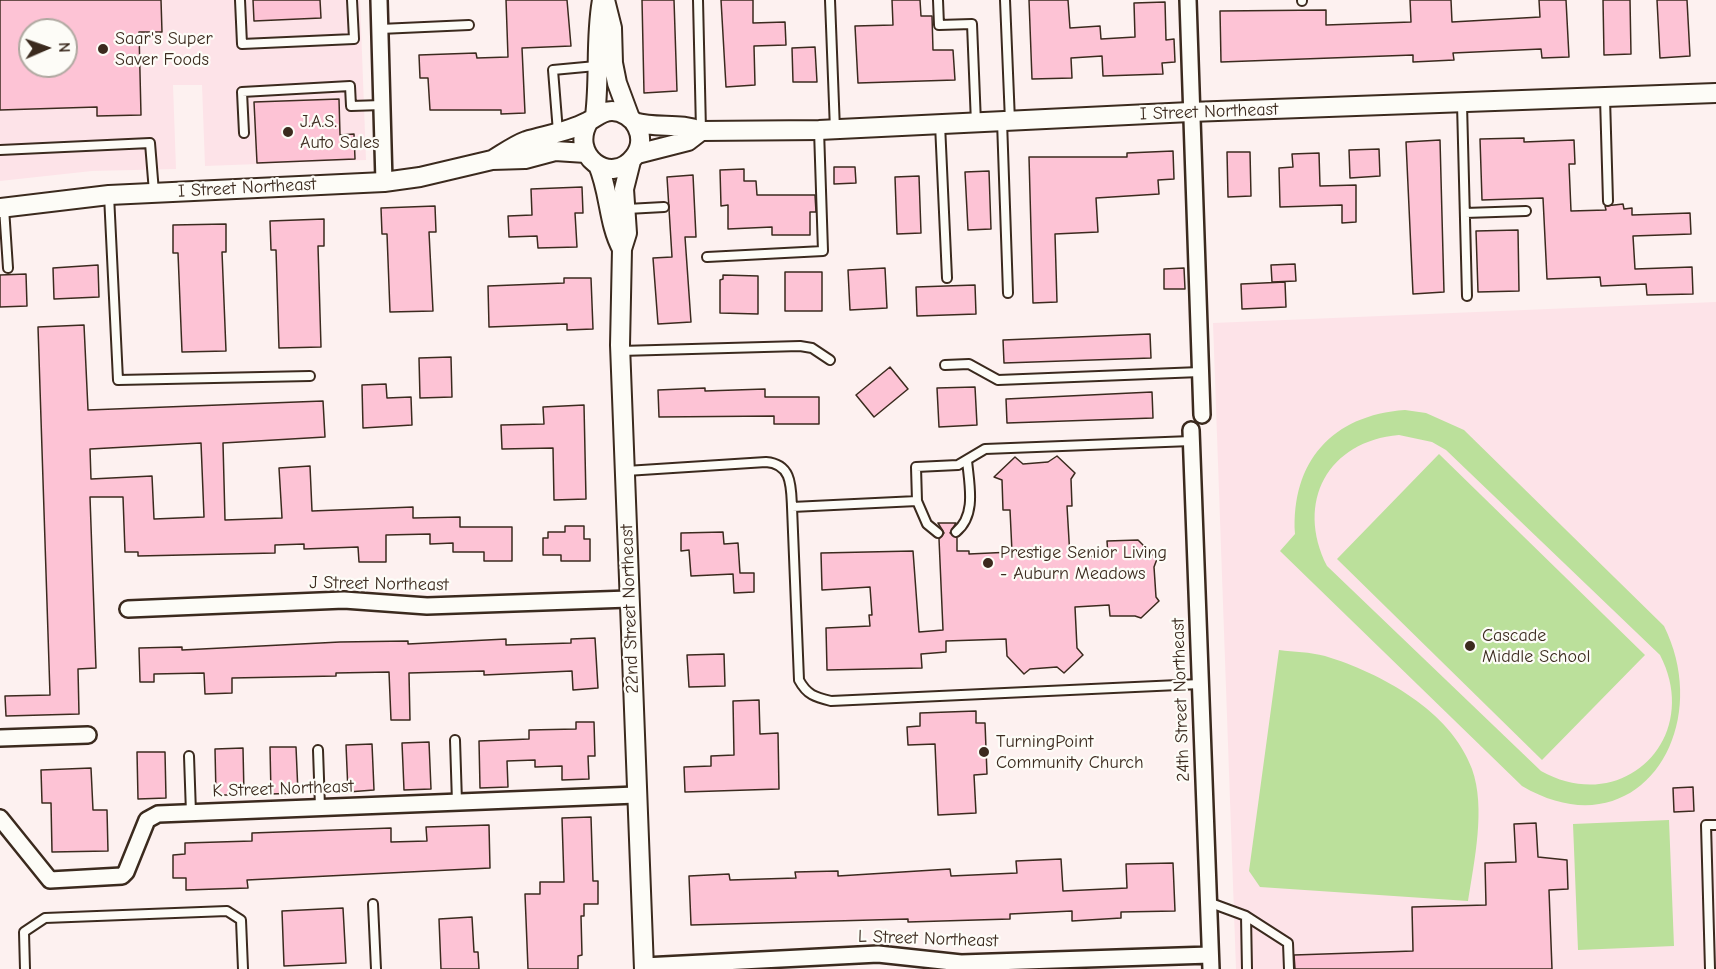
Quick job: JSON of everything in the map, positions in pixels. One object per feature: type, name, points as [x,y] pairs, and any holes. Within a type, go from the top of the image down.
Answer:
[{"type":"street","points":[[379,0],[384,182]]},
{"type":"street","points":[[592,159],[583,136],[592,119],[598,65],[597,28],[604,0]]},
{"type":"street","points":[[604,0],[612,28],[615,73],[640,137],[634,158]]},
{"type":"street","points":[[1188,0],[1202,415]]},
{"type":"street","name":"I Street Northeast","points":[[492,160],[523,142],[558,132],[613,111],[632,120],[666,127],[687,125],[701,131],[827,130],[1190,112],[1716,93]]},
{"type":"street","name":"I Street Northeast","points":[[2,208],[109,195],[384,182],[420,177],[492,160],[525,159],[555,151],[592,159],[615,169],[634,158],[688,141],[701,131]]},
{"type":"street","name":"22nd Street Northeast","points":[[634,158],[624,189],[627,233],[622,249],[620,351],[644,967]]},
{"type":"street","name":"22nd Street Northeast","points":[[592,159],[607,191],[613,233],[622,249]]},
{"type":"street","name":"24th Street Northeast","points":[[1191,436],[1210,962]]},
{"type":"street","name":"J Street Northeast","points":[[128,609],[344,600],[427,606],[629,599]]},
{"type":"street","points":[[0,738],[88,735]]},
{"type":"street","name":"K Street Northeast","points":[[0,818],[50,880],[122,876],[126,872],[147,820],[158,814],[636,795]]},
{"type":"street","name":"L Street Northeast","points":[[644,967],[878,954],[960,963],[1210,962]]},
{"type":"lane","points":[[240,0],[242,44],[354,39],[352,0]]},
{"type":"lane","points":[[698,0],[701,131]]},
{"type":"lane","points":[[707,257],[823,251],[830,0]]},
{"type":"lane","points":[[938,0],[939,25],[972,24],[976,123]]},
{"type":"lane","points":[[1005,0],[1008,293]]},
{"type":"lane","points":[[380,29],[469,25]]},
{"type":"lane","points":[[558,132],[553,70],[598,65]]},
{"type":"lane","points":[[244,133],[242,92],[350,87],[351,106],[382,105]]},
{"type":"lane","points":[[1605,97],[1608,201]]},
{"type":"lane","points":[[1462,102],[1467,296]]},
{"type":"lane","points":[[940,124],[947,278]]},
{"type":"lane","points":[[0,150],[150,143],[154,193]]},
{"type":"lane","points":[[109,195],[118,380],[310,375]]},
{"type":"lane","points":[[625,210],[664,207]]},
{"type":"lane","points":[[2,208],[8,268]]},
{"type":"lane","points":[[1465,213],[1526,212]]},
{"type":"lane","points":[[620,351],[800,346],[812,348],[830,360]]},
{"type":"lane","points":[[945,365],[969,364],[999,380],[1200,372]]},
{"type":"lane","points":[[938,533],[927,524],[917,501],[916,467],[958,465],[985,449],[1191,436]]},
{"type":"lane","points":[[956,532],[968,517],[970,502],[967,460]]},
{"type":"lane","points":[[624,471],[778,463],[790,479],[799,680],[806,692],[814,697],[831,700],[1200,684]]},
{"type":"lane","points":[[792,507],[917,501]]},
{"type":"lane","points":[[455,740],[457,802]]},
{"type":"lane","points":[[318,750],[320,807]]},
{"type":"lane","points":[[189,756],[191,813]]},
{"type":"lane","points":[[1710,969],[1706,825],[1716,825]]},
{"type":"lane","points":[[1208,902],[1246,916],[1288,943],[1288,969]]},
{"type":"lane","points":[[373,904],[376,969]]},
{"type":"lane","points":[[25,969],[24,932],[45,918],[228,910],[242,920],[243,969]]},
{"type":"lane","points":[[1246,916],[1247,969]]},
{"type":"shaded area","points":[[0,0],[360,0],[366,160],[205,166],[202,85],[173,85],[176,169],[92,171],[0,181]]},
{"type":"shaded area","name":"Cascade Middle School","points":[[1716,302],[1716,969],[1236,969],[1213,323]]},
{"type":"green space","points":[[1405,410],[1426,413],[1464,430],[1664,626],[1678,666],[1680,705],[1672,740],[1655,770],[1631,793],[1600,804],[1563,803],[1522,786],[1280,551],[1295,534],[1300,485],[1309,464],[1321,447],[1337,432],[1356,421]],"holes":[[[1399,435],[1432,442],[1446,450],[1660,655],[1671,686],[1671,715],[1663,740],[1647,761],[1626,776],[1600,784],[1571,783],[1541,771],[1327,566],[1318,542],[1315,519],[1317,498],[1324,479],[1337,462],[1353,449],[1374,440]]]},
{"type":"green space","points":[[1439,454],[1645,655],[1542,760],[1337,559]]},
{"type":"green space","points":[[1279,650],[1325,656],[1369,673],[1412,697],[1448,729],[1462,748],[1472,769],[1478,800],[1478,835],[1468,901],[1260,887],[1249,871]]},
{"type":"green space","points":[[1669,820],[1674,946],[1578,950],[1573,824]]},
{"type":"building","name":"Saar's Super Saver Foods","points":[[0,0],[161,0],[162,32],[139,32],[141,115],[97,116],[97,107],[0,110]]},
{"type":"building","points":[[253,0],[320,0],[321,18],[254,21]]},
{"type":"building","points":[[506,0],[567,0],[571,46],[522,48],[525,113],[501,114],[501,110],[430,110],[428,78],[420,78],[419,55],[476,53],[477,58],[508,57]]},
{"type":"building","points":[[642,0],[674,0],[677,91],[644,93]]},
{"type":"building","points":[[721,0],[753,0],[753,23],[785,22],[786,45],[754,46],[755,85],[726,87]]},
{"type":"building","points":[[892,0],[920,0],[921,16],[932,16],[933,50],[953,50],[955,80],[858,83],[855,26],[893,25]]},
{"type":"building","points":[[1029,0],[1068,0],[1070,28],[1100,26],[1101,39],[1135,37],[1134,3],[1165,2],[1166,40],[1174,39],[1175,62],[1162,63],[1163,74],[1103,76],[1102,56],[1071,58],[1072,78],[1032,79]]},
{"type":"building","points":[[1410,0],[1451,0],[1452,22],[1540,17],[1539,0],[1566,0],[1569,57],[1542,58],[1541,49],[1453,53],[1454,60],[1413,62],[1413,55],[1221,62],[1220,11],[1326,10],[1326,25],[1411,22]]},
{"type":"building","points":[[1603,0],[1630,0],[1631,54],[1604,55]]},
{"type":"building","points":[[1657,0],[1687,0],[1690,56],[1660,58]]},
{"type":"building","points":[[815,47],[817,82],[793,82],[792,48]]},
{"type":"building","points":[[339,99],[340,135],[354,134],[355,159],[257,163],[254,102]]},
{"type":"building","points":[[1524,138],[1524,142],[1574,140],[1575,164],[1569,164],[1571,211],[1606,210],[1605,206],[1623,204],[1624,209],[1632,208],[1632,215],[1690,213],[1691,234],[1633,236],[1635,269],[1692,267],[1693,294],[1647,295],[1646,284],[1601,286],[1600,277],[1547,279],[1543,198],[1482,200],[1480,139]]},
{"type":"building","points":[[1440,140],[1444,292],[1413,294],[1406,142]]},
{"type":"building","points":[[1379,149],[1380,176],[1350,178],[1349,150]]},
{"type":"building","points":[[1173,151],[1174,179],[1158,180],[1159,194],[1096,198],[1098,232],[1055,234],[1057,302],[1033,303],[1029,157],[1127,157],[1127,153]]},
{"type":"building","points":[[1227,152],[1250,152],[1251,196],[1228,197]]},
{"type":"building","points":[[1319,153],[1320,186],[1356,185],[1356,222],[1342,223],[1342,205],[1280,207],[1279,168],[1293,167],[1292,154]]},
{"type":"building","points":[[834,167],[855,167],[856,183],[834,184]]},
{"type":"building","points":[[744,169],[744,181],[756,181],[757,195],[815,195],[816,212],[810,212],[810,235],[772,235],[772,227],[728,229],[728,205],[721,206],[720,170]]},
{"type":"building","points":[[989,171],[991,229],[968,230],[965,172]]},
{"type":"building","points":[[693,175],[696,237],[685,237],[691,322],[658,324],[653,258],[672,257],[667,177]]},
{"type":"building","points":[[919,176],[921,233],[897,234],[895,177]]},
{"type":"building","points":[[582,187],[583,213],[575,213],[577,247],[538,248],[537,236],[509,237],[508,216],[532,215],[531,189]]},
{"type":"building","points":[[435,206],[436,232],[429,232],[433,311],[390,312],[387,234],[382,234],[381,208]]},
{"type":"building","points":[[324,219],[324,246],[318,246],[321,347],[279,348],[276,250],[271,250],[270,221]]},
{"type":"building","points":[[226,224],[226,252],[222,252],[226,351],[182,352],[178,253],[173,253],[173,225]]},
{"type":"building","points":[[1518,230],[1519,291],[1478,292],[1476,231]]},
{"type":"building","points":[[1295,264],[1296,281],[1272,282],[1271,265]]},
{"type":"building","points":[[98,265],[99,297],[54,299],[53,268]]},
{"type":"building","points":[[885,268],[887,308],[850,310],[848,270]]},
{"type":"building","points":[[1184,268],[1185,289],[1164,289],[1164,269]]},
{"type":"building","points":[[785,272],[822,272],[822,311],[785,311]]},
{"type":"building","points":[[26,274],[27,306],[0,307],[0,275]]},
{"type":"building","points":[[723,275],[758,276],[758,314],[720,313],[720,280],[723,279]]},
{"type":"building","points":[[564,278],[591,278],[593,329],[567,330],[567,324],[489,327],[488,286],[564,283]]},
{"type":"building","points":[[1285,282],[1286,307],[1242,309],[1241,284]]},
{"type":"building","points":[[975,285],[976,314],[917,316],[916,287]]},
{"type":"building","points":[[84,325],[88,410],[323,401],[325,437],[223,443],[225,520],[282,518],[279,468],[310,466],[312,511],[413,507],[413,518],[460,517],[460,527],[512,527],[512,561],[484,561],[484,552],[453,552],[453,543],[430,544],[430,534],[386,535],[386,562],[359,562],[358,547],[304,549],[304,544],[275,545],[275,553],[138,556],[138,552],[125,552],[123,497],[90,497],[96,668],[78,669],[79,714],[6,716],[5,696],[50,695],[38,327]],"holes":[[[201,443],[204,517],[154,519],[152,476],[91,479],[90,449]]]},
{"type":"building","points":[[1150,334],[1151,358],[1004,363],[1003,340]]},
{"type":"building","points":[[451,357],[452,397],[420,398],[419,358]]},
{"type":"building","points":[[890,367],[908,389],[874,417],[856,395]]},
{"type":"building","points":[[386,384],[387,398],[411,397],[412,425],[363,428],[362,385]]},
{"type":"building","points":[[975,387],[977,425],[939,427],[937,388]]},
{"type":"building","points":[[705,388],[705,391],[765,389],[765,397],[819,397],[819,424],[774,424],[774,416],[659,417],[658,390]]},
{"type":"building","points":[[1152,392],[1153,418],[1007,423],[1006,399]]},
{"type":"building","points":[[584,405],[586,499],[554,500],[553,448],[502,449],[501,425],[544,424],[543,407]]},
{"type":"building","name":"Prestige Senior Living - Auburn Meadows","points":[[1057,456],[1075,473],[1071,479],[1072,506],[1067,506],[1070,557],[1108,556],[1107,541],[1138,540],[1157,559],[1154,567],[1156,597],[1159,601],[1141,618],[1110,616],[1109,605],[1075,607],[1077,648],[1083,655],[1064,673],[1057,667],[1030,669],[1024,674],[1007,656],[1006,639],[946,641],[946,652],[921,654],[922,668],[827,670],[826,628],[870,626],[869,615],[872,615],[870,587],[822,590],[821,553],[913,551],[919,632],[943,630],[939,539],[944,533],[938,523],[956,523],[950,533],[957,538],[957,551],[969,551],[969,554],[1012,552],[1010,510],[1003,510],[1002,480],[994,477],[1015,457],[1023,464],[1048,462]]},
{"type":"building","points":[[565,526],[584,526],[584,539],[590,539],[590,561],[561,561],[561,555],[543,555],[543,538],[548,538],[548,532],[565,532]]},
{"type":"building","points":[[723,532],[724,544],[738,543],[740,573],[754,573],[754,592],[734,593],[733,574],[691,576],[689,550],[681,551],[681,533]]},
{"type":"building","points":[[595,638],[598,688],[573,690],[572,671],[484,675],[484,671],[409,673],[410,720],[391,720],[389,672],[336,673],[336,676],[232,678],[232,693],[205,694],[204,673],[154,674],[154,682],[140,682],[139,648],[182,647],[182,650],[340,642],[408,641],[408,644],[506,639],[506,645],[571,643],[571,639]]},
{"type":"building","points":[[724,654],[725,686],[689,687],[687,655]]},
{"type":"building","points":[[759,700],[760,734],[778,733],[779,789],[685,792],[684,767],[711,766],[711,756],[734,755],[733,701]]},
{"type":"building","points":[[976,711],[976,723],[985,723],[987,774],[974,775],[976,813],[938,815],[935,744],[908,745],[907,727],[920,726],[920,713]]},
{"type":"building","points":[[576,722],[594,722],[595,756],[588,756],[589,779],[562,780],[562,766],[535,767],[535,760],[507,761],[508,787],[480,788],[479,741],[529,739],[529,730],[576,729]]},
{"type":"building","points":[[429,742],[431,789],[404,790],[402,743]]},
{"type":"building","points":[[372,744],[374,790],[348,792],[346,745]]},
{"type":"building","points":[[270,747],[296,747],[298,793],[271,794]]},
{"type":"building","points":[[243,748],[244,795],[216,795],[215,749]]},
{"type":"building","points":[[137,752],[165,752],[166,798],[138,799]]},
{"type":"building","points":[[91,768],[93,810],[107,810],[108,851],[52,852],[51,803],[42,803],[41,770]]},
{"type":"building","points":[[1693,787],[1694,811],[1674,812],[1673,788]]},
{"type":"building","points":[[591,817],[593,881],[598,881],[598,904],[584,904],[584,916],[581,916],[582,955],[578,956],[578,969],[528,969],[525,894],[540,894],[540,882],[564,882],[562,818]]},
{"type":"building","points":[[1536,823],[1538,857],[1567,860],[1568,889],[1549,890],[1552,969],[1295,969],[1294,955],[1413,951],[1412,907],[1486,905],[1485,863],[1516,862],[1514,824]]},
{"type":"building","points":[[489,825],[490,868],[247,880],[248,888],[186,890],[186,878],[173,878],[173,855],[185,854],[185,843],[252,841],[252,833],[391,828],[391,842],[427,841],[426,827]]},
{"type":"building","points":[[1061,859],[1063,891],[1127,888],[1126,864],[1173,863],[1175,911],[1121,912],[1121,918],[1072,921],[1072,911],[1010,914],[1010,919],[908,922],[908,919],[691,925],[689,876],[729,874],[730,880],[796,878],[795,872],[838,871],[838,876],[950,869],[951,876],[1017,873],[1016,861]]},
{"type":"building","points":[[343,908],[346,963],[284,966],[282,911]]},
{"type":"building","points":[[472,917],[474,952],[478,952],[479,969],[441,969],[439,919]]},
{"type":"place","name":"Saar's Super Saver Foods","points":[[103,49]]},
{"type":"place","name":"J.A.S. Auto Sales","points":[[288,132]]},
{"type":"place","name":"Prestige Senior Living - Auburn Meadows","points":[[988,563]]},
{"type":"place","name":"Cascade Middle School","points":[[1470,646]]},
{"type":"place","name":"TurningPoint Community Church","points":[[984,752]]}]
